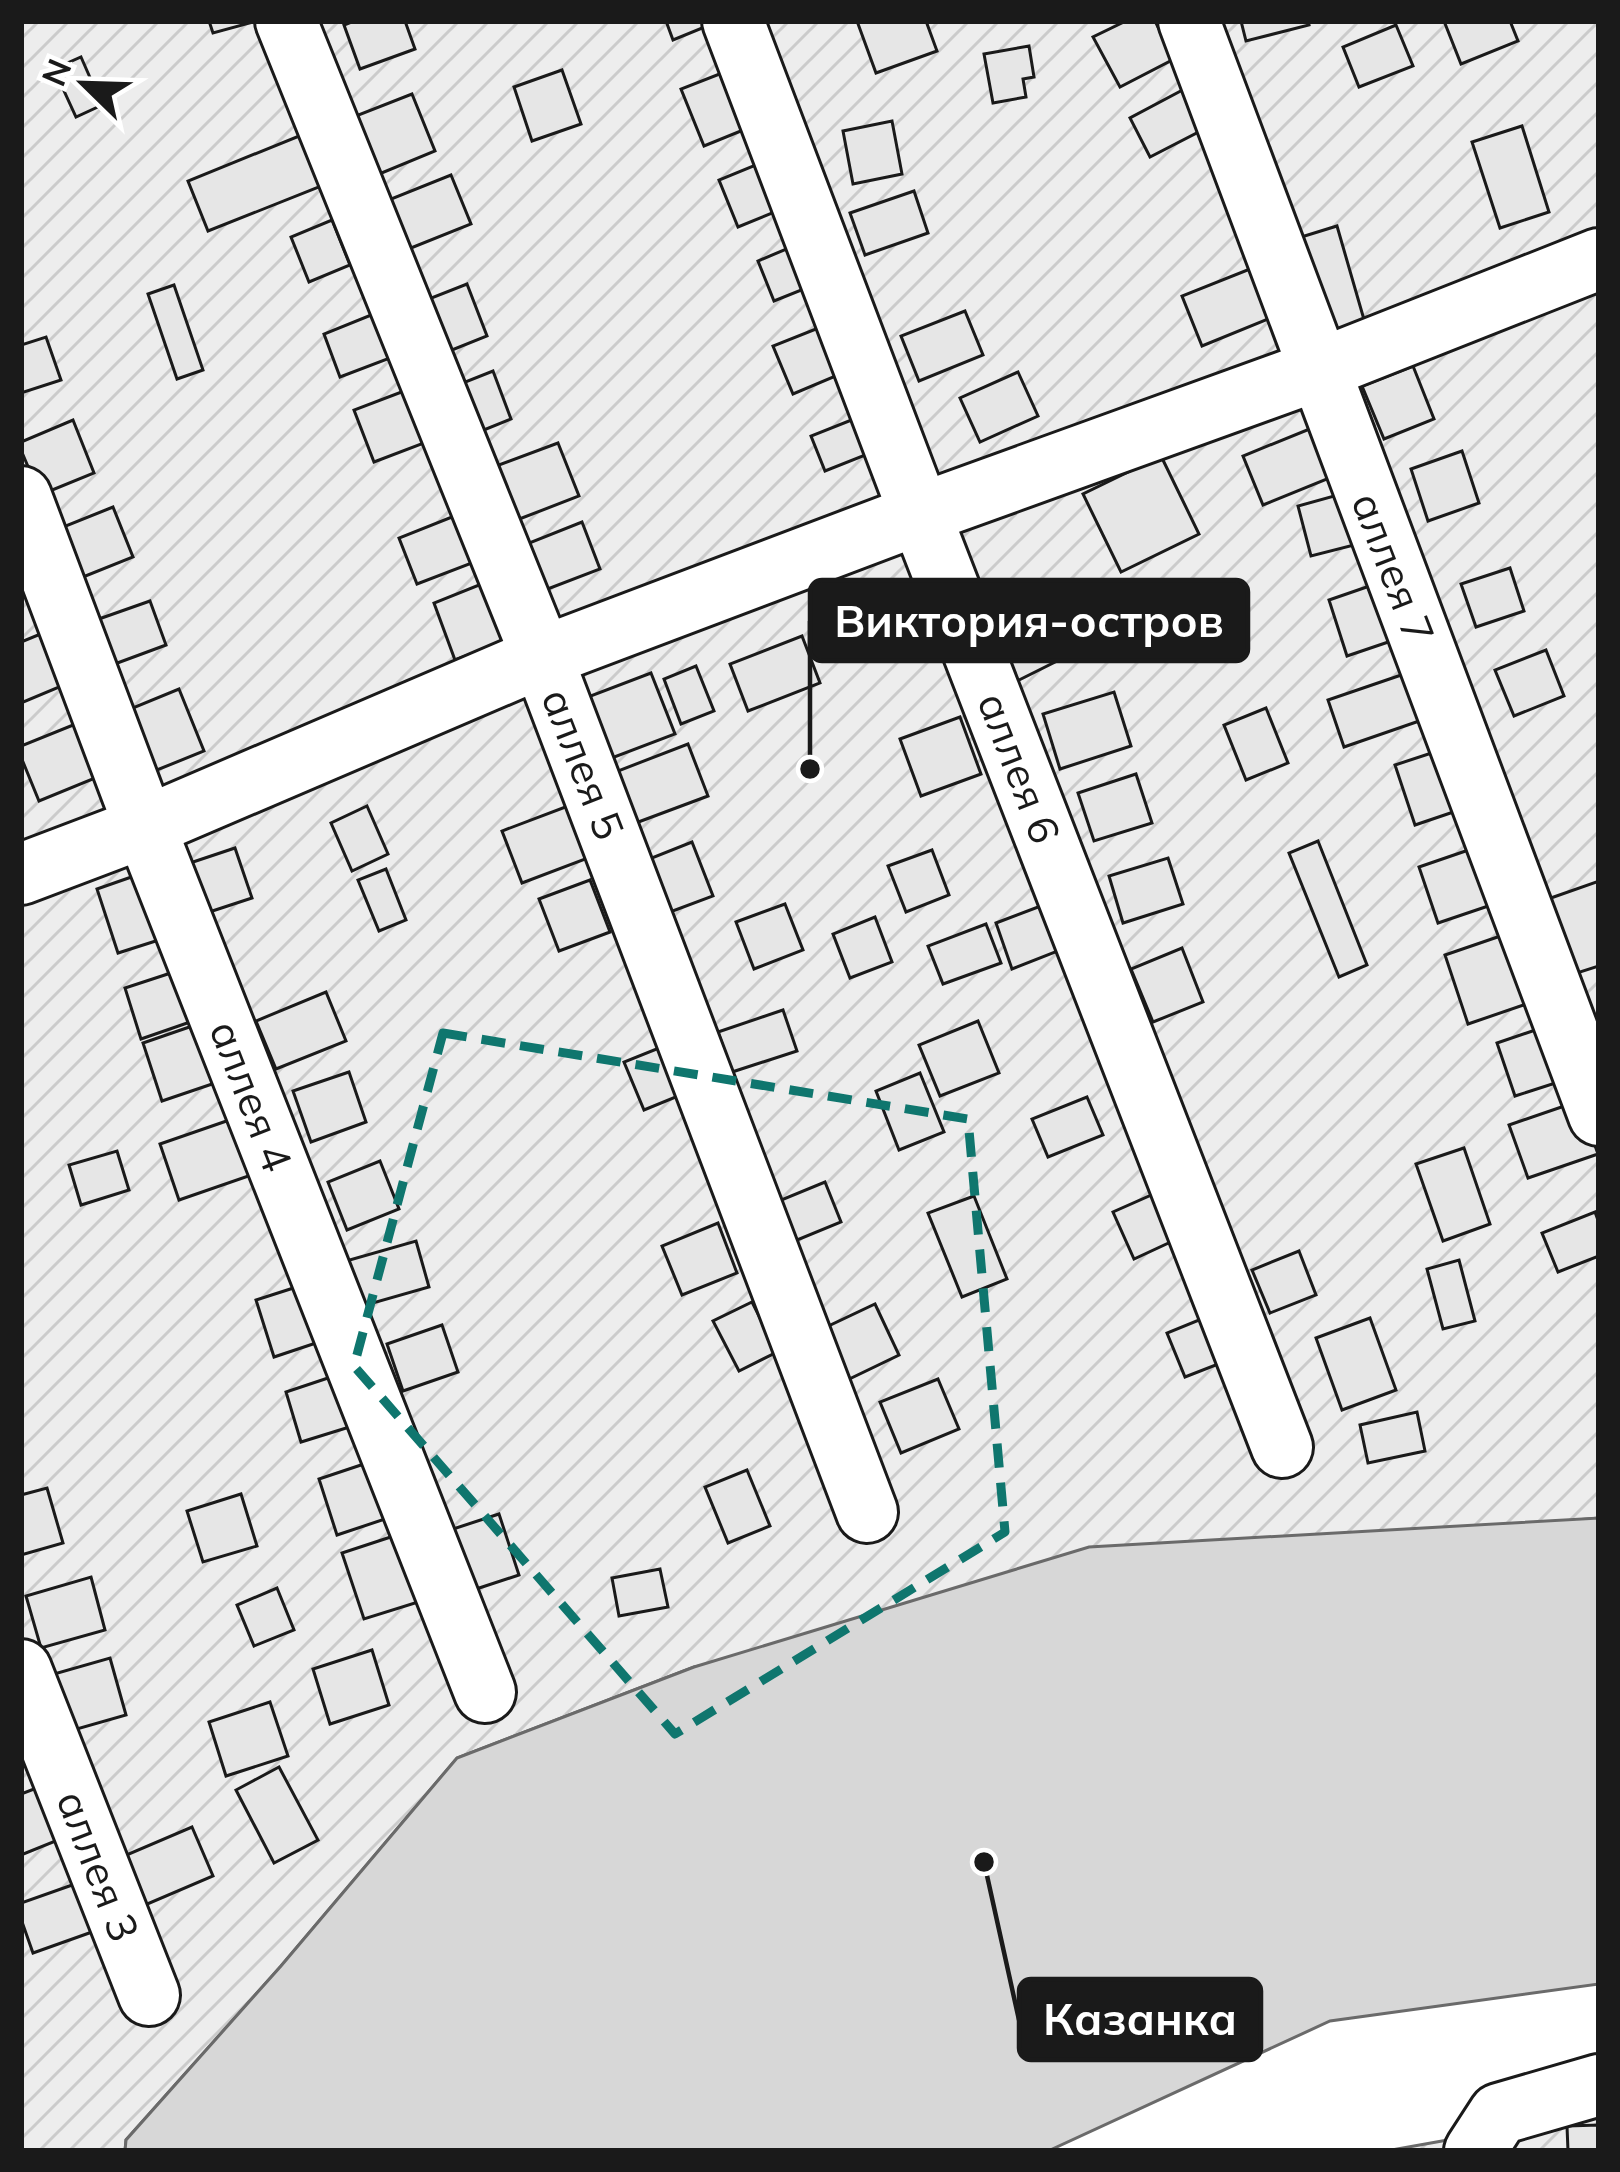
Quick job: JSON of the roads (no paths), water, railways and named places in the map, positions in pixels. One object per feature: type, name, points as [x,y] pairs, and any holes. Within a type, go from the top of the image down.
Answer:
[{"type":"lane","name":"аллея 5","points":[[286,21],[542,657],[867,1513]]},
{"type":"lane","name":"аллея 6","points":[[733,21],[1282,1448]]},
{"type":"lane","name":"аллея 7","points":[[1189,21],[1599,1115]]},
{"type":"lane","points":[[21,874],[146,827],[542,657],[1318,370],[1599,259]]},
{"type":"lane","name":"аллея 4","points":[[21,497],[485,1692]]},
{"type":"lane","name":"аллея 3","points":[[21,1670],[149,1995]]},
{"type":"lane","points":[[1475,2151],[1499,2114],[1599,2085]]},
{"type":"place","name":"Виктория-остров","points":[[810,769]]},
{"type":"place","name":"Казанка","points":[[984,1862]]}]
